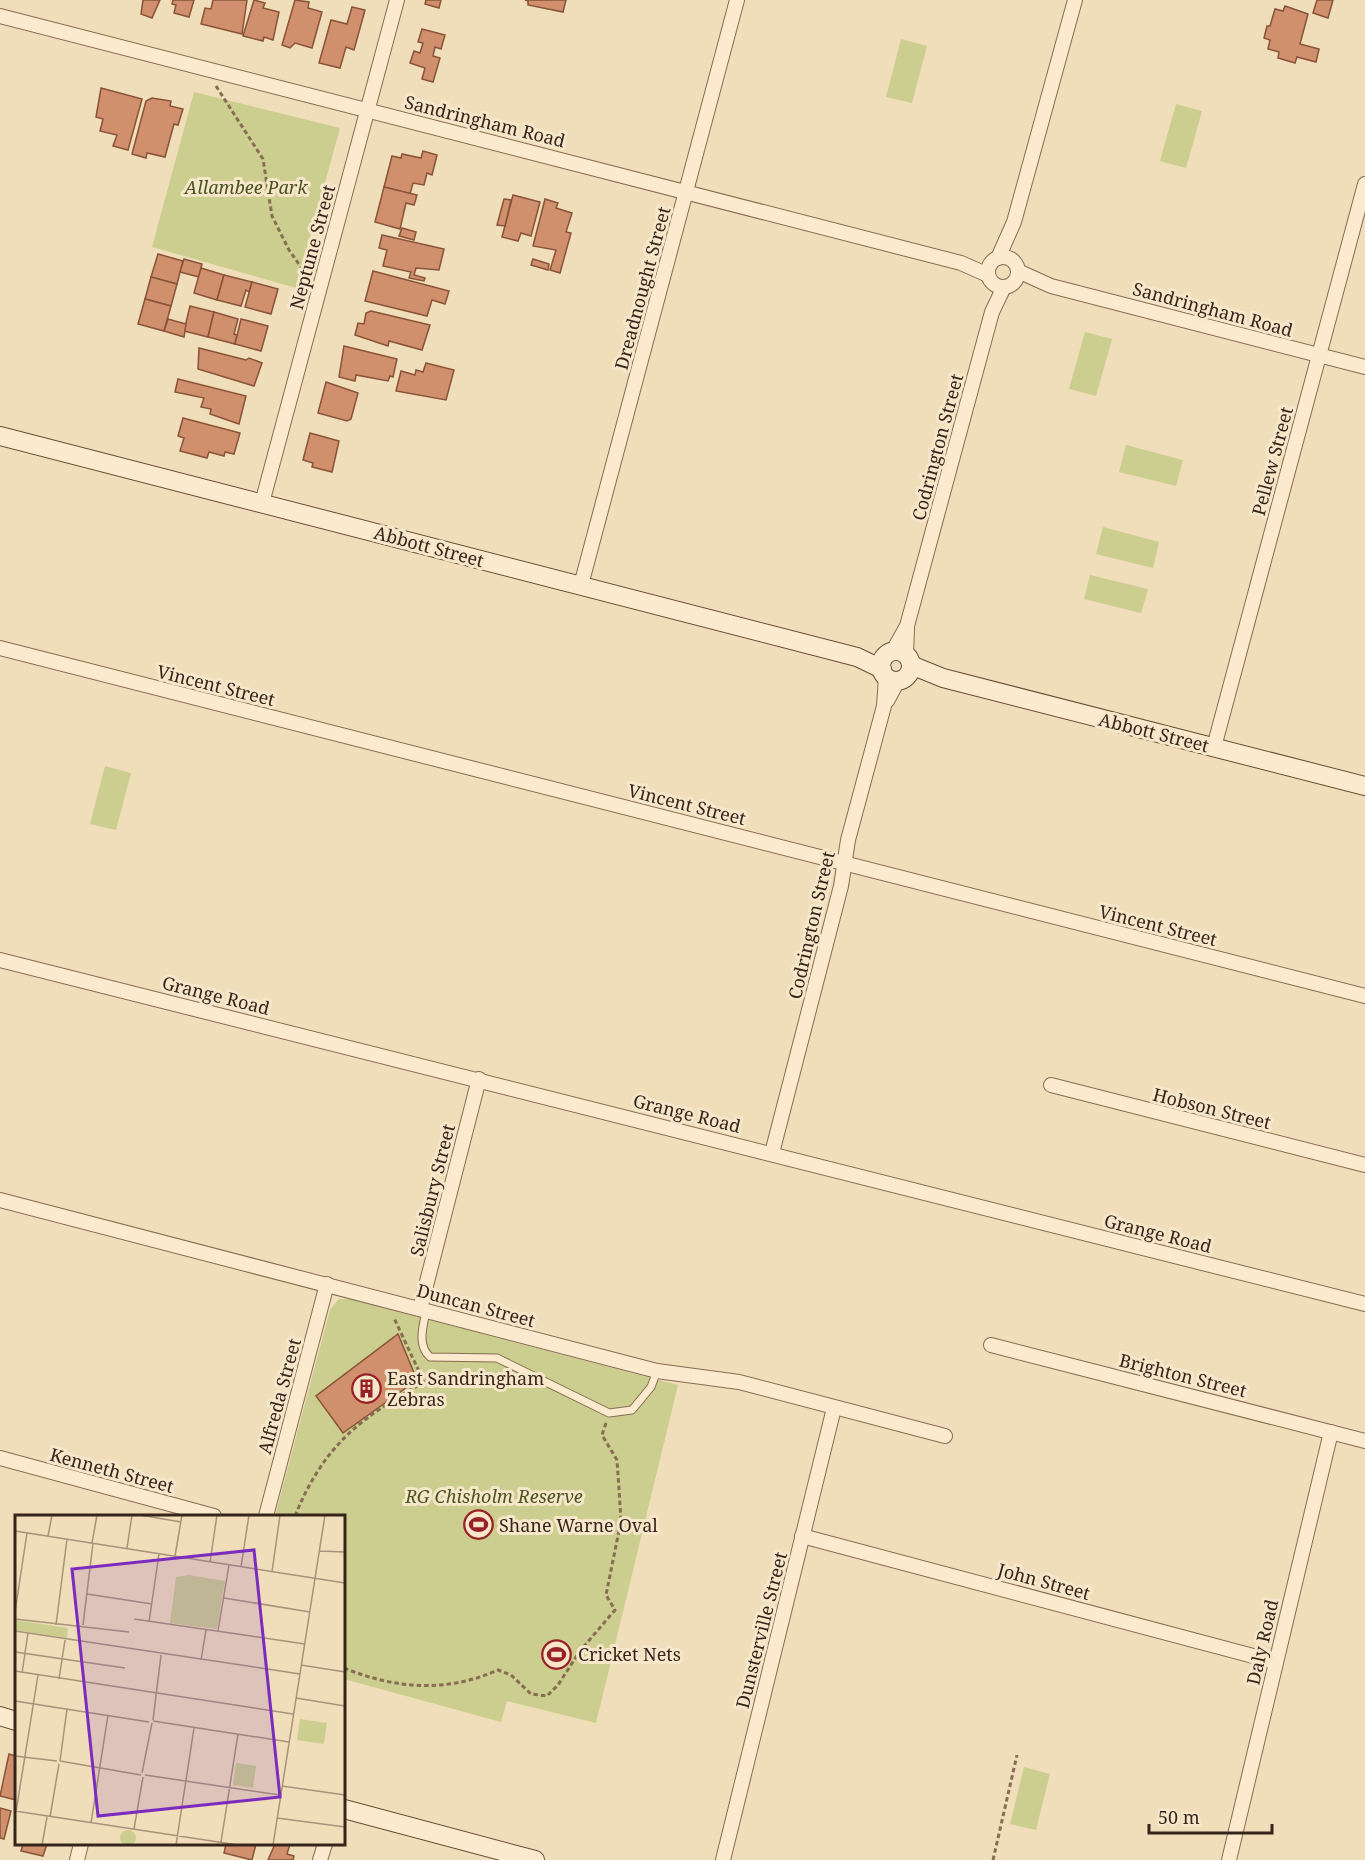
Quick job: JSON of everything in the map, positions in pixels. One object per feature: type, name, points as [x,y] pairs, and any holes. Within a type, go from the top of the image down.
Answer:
[{"type":"street","name":"Neptune Street","points":[[262,503],[398,0]]},
{"type":"street","name":"Dreadnought Street","points":[[581,585],[737,0]]},
{"type":"street","name":"Codrington Street","points":[[772,1153],[837,905],[848,840],[1075,0]]},
{"type":"street","name":"Sandringham Road","points":[[0,16],[1365,367]]},
{"type":"street","name":"Pellew Street","points":[[1214,747],[1365,184]]},
{"type":"street","name":"Abbott Street","points":[[0,436],[1365,786]]},
{"type":"street","name":"Vincent Street","points":[[0,648],[1365,996]]},
{"type":"street","name":"Grange Road","points":[[0,960],[1365,1304]]},
{"type":"street","name":"Salisbury Street","points":[[423,1310],[479,1079]]},
{"type":"street","name":"Hobson Street","points":[[1051,1085],[1365,1165]]},
{"type":"street","name":"Duncan Street","points":[[0,1200],[657,1371],[739,1382],[945,1436]]},
{"type":"street","name":"Alfreda Street","points":[[266,1515],[327,1284]]},
{"type":"street","name":"Brighton Street","points":[[992,1345],[1365,1441]]},
{"type":"street","name":"Dunsterville Street","points":[[723,1860],[834,1408]]},
{"type":"street","name":"Daly Road","points":[[1229,1860],[1331,1432]]},
{"type":"street","name":"Kenneth Street","points":[[0,1458],[210,1515]]},
{"type":"street","name":"John Street","points":[[802,1536],[1276,1662]]},
{"type":"street","points":[[0,1716],[15,1721]]},
{"type":"street","points":[[345,1809],[535,1860]]},
{"type":"street","points":[[77,1860],[81,1845]]},
{"type":"street","points":[[320,1860],[325,1845]]},
{"type":"lane","points":[[423,1310],[421,1340],[423,1351],[430,1357],[497,1358],[609,1413],[632,1410],[651,1387],[657,1371]]},
{"type":"path","points":[[203,68],[263,159],[272,216],[289,250],[319,292]]},
{"type":"path","points":[[295,1515],[313,1477],[326,1457],[349,1431],[424,1382],[386,1300]]},
{"type":"path","points":[[345,1668],[372,1680],[401,1686],[455,1684],[498,1670],[511,1675],[531,1694],[547,1696],[553,1691],[580,1651],[615,1610],[606,1595],[621,1521],[617,1460],[603,1435],[609,1413]]},
{"type":"path","points":[[993,1860],[1017,1755]]},
{"type":"green space","points":[[901,39],[927,46],[912,103],[886,97]]},
{"type":"green space","name":"Allambee Park","points":[[194,92],[340,128],[296,288],[152,247]]},
{"type":"green space","points":[[1176,104],[1202,111],[1186,168],[1160,161]]},
{"type":"green space","points":[[1085,332],[1112,339],[1096,396],[1069,389]]},
{"type":"green space","points":[[1126,445],[1183,460],[1176,486],[1119,472]]},
{"type":"green space","points":[[1103,527],[1159,542],[1153,568],[1096,554]]},
{"type":"green space","points":[[1090,575],[1148,589],[1141,613],[1084,599]]},
{"type":"green space","points":[[105,766],[131,773],[116,830],[90,824]]},
{"type":"green space","name":"RG Chisholm Reserve","points":[[339,1299],[350,1299],[678,1385],[596,1723],[507,1701],[501,1722],[345,1679],[345,1515],[275,1515],[330,1310]]},
{"type":"green space","points":[[1024,1767],[1050,1774],[1036,1830],[1010,1824]]},
{"type":"building","points":[[143,0],[160,0],[152,18],[141,14]]},
{"type":"building","points":[[173,0],[194,0],[189,17],[174,13],[176,5],[172,4]]},
{"type":"building","points":[[213,0],[247,0],[242,34],[201,24],[205,8],[211,9]]},
{"type":"building","points":[[254,0],[265,3],[263,8],[279,12],[273,40],[264,37],[263,41],[243,36]]},
{"type":"building","points":[[295,0],[309,2],[308,8],[322,12],[312,48],[295,43],[290,48],[282,45]]},
{"type":"building","points":[[426,0],[441,0],[439,8],[425,4]]},
{"type":"building","points":[[525,0],[566,0],[563,12],[528,5],[528,1]]},
{"type":"building","points":[[1317,0],[1333,0],[1328,18],[1313,13]]},
{"type":"building","points":[[1285,6],[1308,14],[1300,44],[1319,49],[1316,62],[1297,57],[1295,63],[1278,58],[1279,52],[1268,49],[1270,40],[1264,38],[1267,26],[1270,26],[1275,9],[1283,11]]},
{"type":"building","points":[[352,7],[365,10],[354,50],[346,47],[340,68],[319,63],[331,20],[347,24]]},
{"type":"building","points":[[422,29],[445,35],[441,49],[435,47],[433,56],[440,58],[433,82],[422,79],[425,68],[410,63],[414,51],[420,53],[423,43],[418,42]]},
{"type":"building","points":[[101,88],[142,99],[128,150],[113,146],[117,135],[100,131],[103,119],[96,117]]},
{"type":"building","points":[[152,98],[171,101],[170,106],[183,109],[178,125],[174,124],[165,157],[147,153],[146,158],[132,154],[146,101]]},
{"type":"building","points":[[423,151],[437,155],[432,175],[427,173],[424,185],[413,183],[410,194],[384,187],[392,156],[401,158],[402,154],[421,158]]},
{"type":"building","points":[[384,187],[417,195],[414,205],[406,203],[400,229],[375,222]]},
{"type":"building","points":[[513,195],[540,202],[531,236],[521,233],[518,241],[502,237]]},
{"type":"building","points":[[504,199],[511,200],[505,226],[497,225]]},
{"type":"building","points":[[545,199],[558,203],[556,208],[572,213],[566,232],[571,233],[560,273],[550,270],[556,250],[533,246]]},
{"type":"building","points":[[402,228],[416,232],[414,240],[399,236]]},
{"type":"building","points":[[382,235],[444,249],[439,270],[416,268],[414,275],[425,278],[424,281],[409,278],[411,272],[383,266],[387,250],[379,248]]},
{"type":"building","points":[[158,254],[183,261],[177,284],[151,277]]},
{"type":"building","points":[[184,259],[202,264],[199,277],[180,272]]},
{"type":"building","points":[[533,259],[549,264],[548,270],[531,265]]},
{"type":"building","points":[[201,268],[224,275],[217,300],[194,293]]},
{"type":"building","points":[[373,271],[449,291],[445,304],[432,300],[427,316],[365,301]]},
{"type":"building","points":[[224,275],[252,282],[249,292],[246,290],[241,306],[217,300]]},
{"type":"building","points":[[151,277],[177,284],[171,306],[145,299]]},
{"type":"building","points":[[252,282],[278,289],[271,314],[245,307]]},
{"type":"building","points":[[145,299],[171,306],[164,331],[138,324]]},
{"type":"building","points":[[190,306],[214,312],[208,337],[184,331]]},
{"type":"building","points":[[371,311],[430,325],[422,350],[389,341],[388,346],[355,335],[358,323],[364,324],[366,313]]},
{"type":"building","points":[[214,312],[238,319],[234,334],[237,335],[235,344],[208,337]]},
{"type":"building","points":[[168,319],[186,324],[184,337],[164,331]]},
{"type":"building","points":[[241,319],[268,326],[261,351],[235,344]]},
{"type":"building","points":[[344,346],[397,359],[393,377],[390,376],[388,381],[356,375],[355,381],[339,377]]},
{"type":"building","points":[[199,348],[246,360],[249,358],[262,363],[254,386],[198,369]]},
{"type":"building","points":[[426,363],[454,370],[446,400],[396,391],[401,371],[415,375],[416,370],[423,372]]},
{"type":"building","points":[[178,379],[246,396],[239,424],[210,414],[211,409],[201,407],[204,398],[175,392]]},
{"type":"building","points":[[326,382],[358,393],[351,419],[347,421],[318,413]]},
{"type":"building","points":[[183,418],[240,433],[234,454],[225,452],[224,456],[209,452],[207,458],[180,451],[184,438],[178,436]]},
{"type":"building","points":[[310,433],[339,441],[332,472],[312,467],[313,463],[303,460]]},
{"type":"building","name":"East Sandringham Zebras","points":[[398,1334],[417,1380],[343,1433],[316,1396]]},
{"type":"building","points":[[9,1754],[15,1756],[15,1800],[0,1796]]},
{"type":"building","points":[[0,1808],[11,1811],[4,1839],[0,1838]]},
{"type":"building","points":[[23,1845],[47,1845],[43,1856],[21,1851]]},
{"type":"building","points":[[226,1845],[256,1845],[252,1860],[224,1853]]},
{"type":"building","points":[[275,1845],[290,1845],[287,1854],[294,1856],[293,1860],[268,1860]]},
{"type":"place","name":"East Sandringham Zebras","points":[[366,1388]]},
{"type":"place","name":"Shane Warne Oval","points":[[478,1525]]},
{"type":"place","name":"Cricket Nets","points":[[557,1654]]}]
